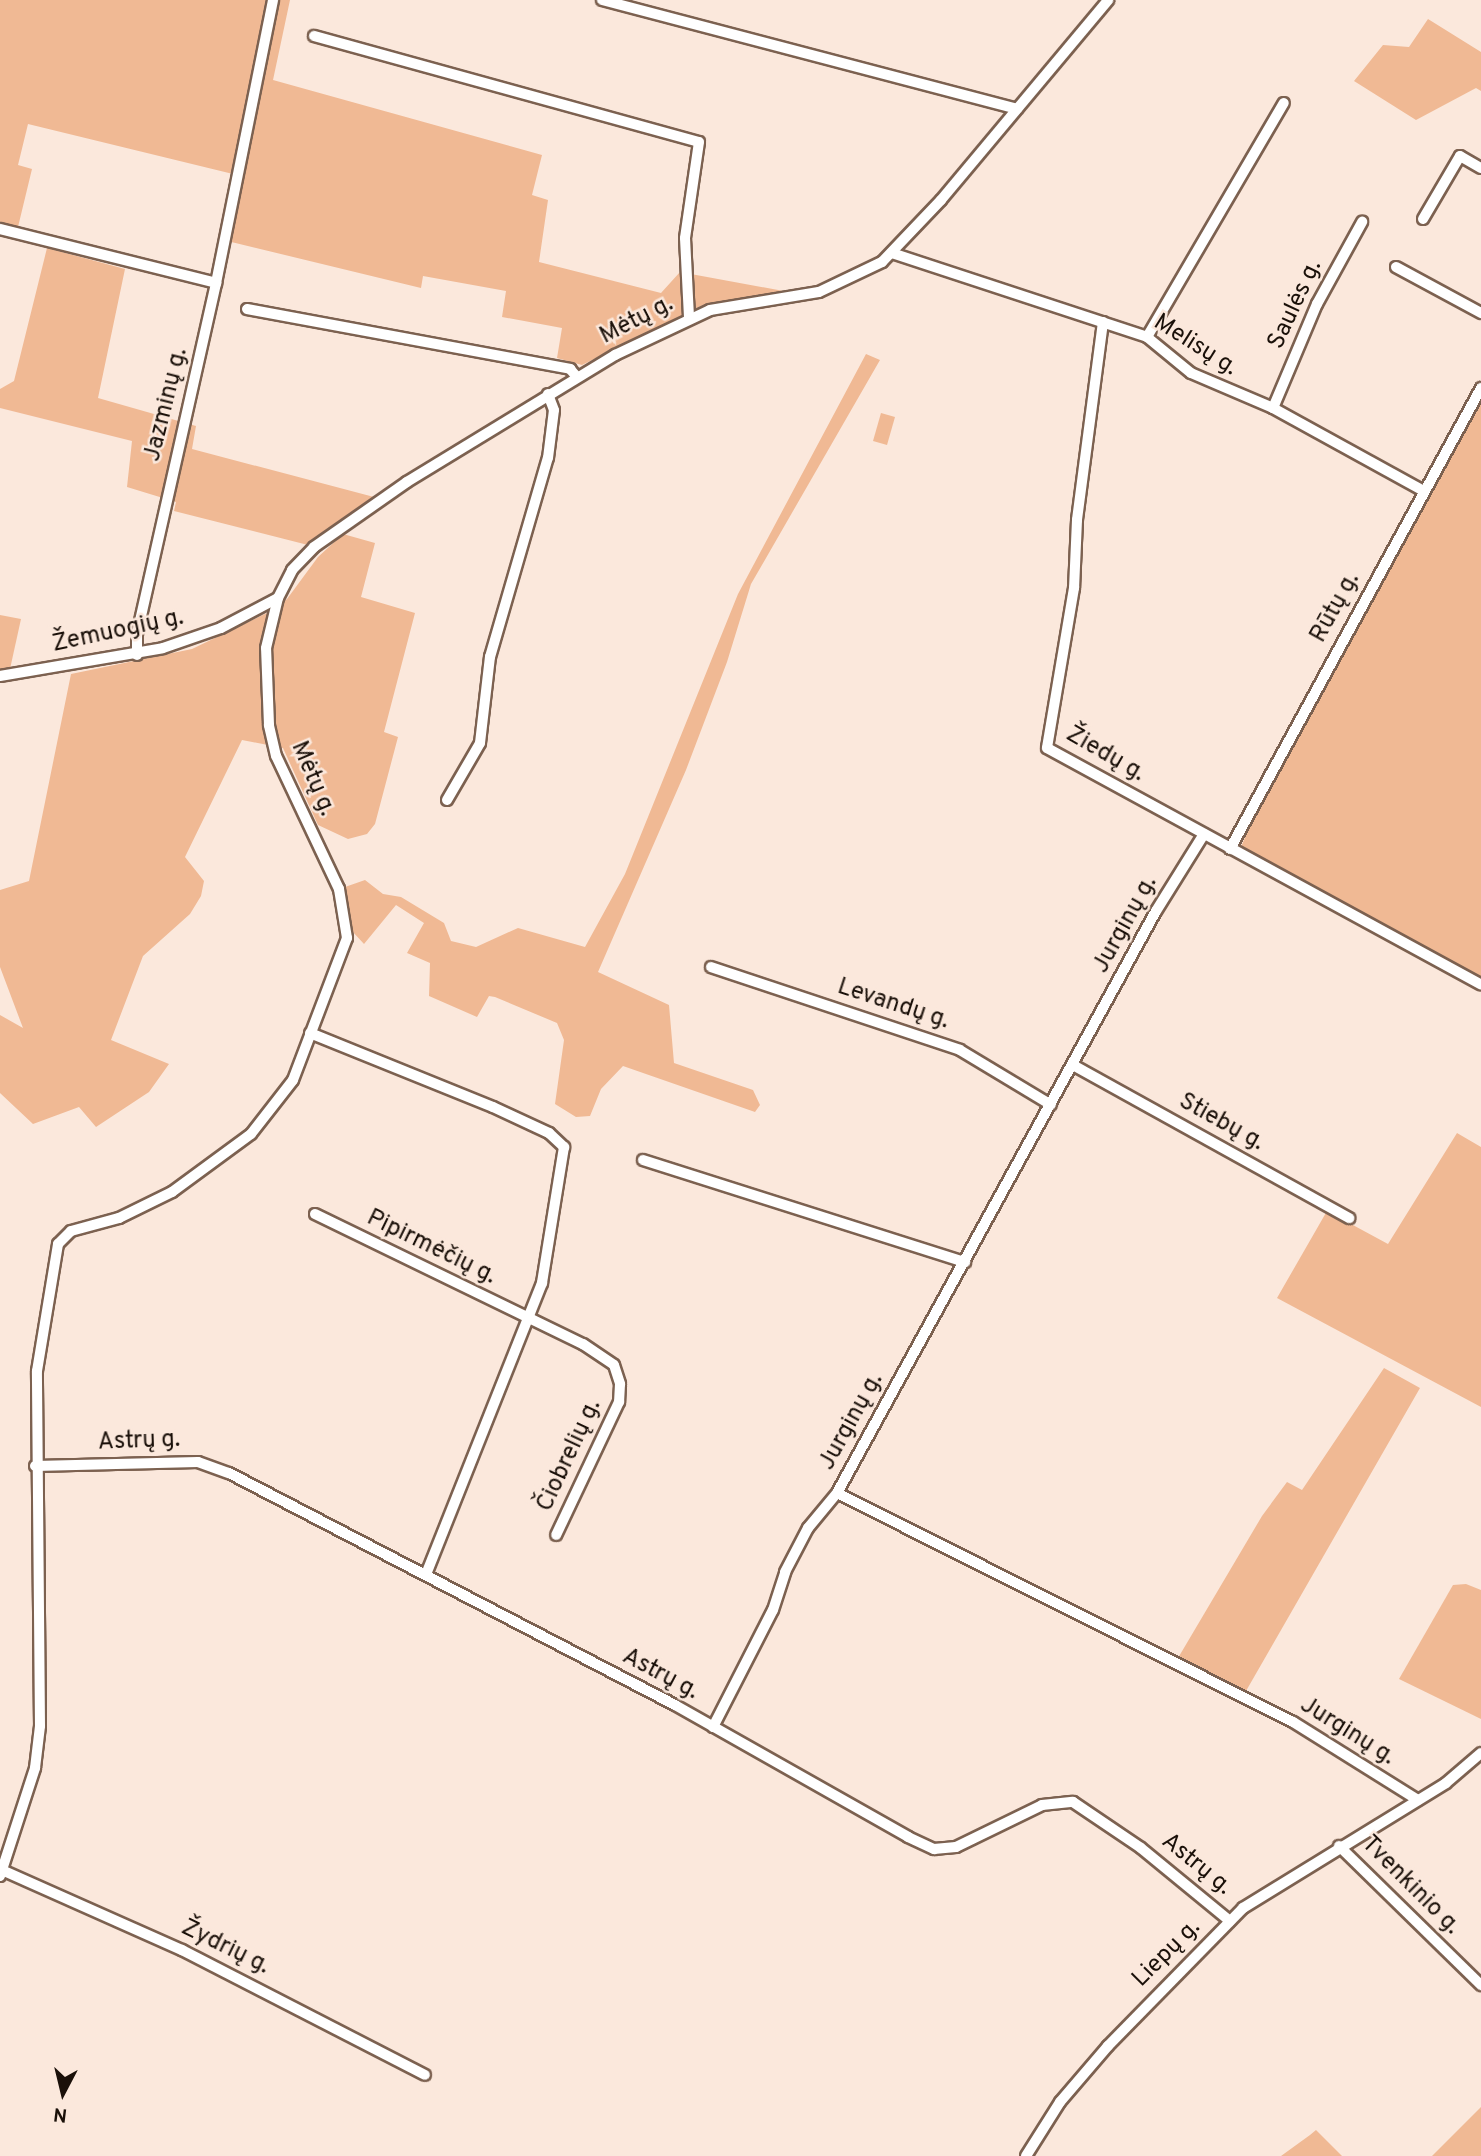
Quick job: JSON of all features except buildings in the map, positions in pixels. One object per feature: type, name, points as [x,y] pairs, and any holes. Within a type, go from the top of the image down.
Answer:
[{"type":"street","name":"Jazminų g.","points":[[137,654],[179,435],[216,283],[273,0]]},
{"type":"street","points":[[602,0],[1017,109]]},
{"type":"street","name":"Mėtų g.","points":[[1,1873],[35,1768],[40,1726],[43,1652],[35,1466],[37,1371],[61,1238],[119,1218],[172,1192],[251,1134],[293,1080],[344,951],[346,918],[339,889],[276,756],[269,725],[264,667],[278,598],[292,570],[314,547],[407,482],[576,376],[689,317],[727,304],[819,292],[863,273],[892,253],[1108,0]]},
{"type":"street","points":[[314,36],[699,142],[685,237],[689,317]]},
{"type":"street","points":[[1146,337],[1284,103]]},
{"type":"street","points":[[1423,219],[1461,156],[1481,168]]},
{"type":"street","name":"Saulės g.","points":[[1273,408],[1317,304],[1362,222]]},
{"type":"street","points":[[0,229],[216,283]]},
{"type":"street","name":"Melisų g.","points":[[892,253],[1146,337],[1191,373],[1273,408],[1424,491]]},
{"type":"street","points":[[1396,267],[1481,313]]},
{"type":"street","points":[[247,309],[570,369],[576,376]]},
{"type":"street","name":"Žiedų g.","points":[[1102,322],[1077,520],[1074,588],[1047,748],[1481,985]]},
{"type":"street","name":"Rūtų g.","points":[[1230,849],[1481,388]]},
{"type":"street","points":[[447,800],[480,743],[490,657],[548,458],[554,410],[548,394]]},
{"type":"street","name":"Žemuogių g.","points":[[0,676],[137,654],[197,638],[278,598]]},
{"type":"street","name":"Jurginų g.","points":[[1204,834],[1156,911],[837,1493],[1293,1722],[1418,1800]]},
{"type":"street","name":"Levandų g.","points":[[711,967],[960,1050],[1051,1105]]},
{"type":"street","points":[[310,1033],[493,1107],[559,1140],[565,1158],[542,1283],[426,1574]]},
{"type":"street","name":"Stiebų g.","points":[[1073,1065],[1349,1218]]},
{"type":"street","points":[[643,1160],[965,1262]]},
{"type":"street","name":"Pipirmėčių g.","points":[[315,1214],[530,1318]]},
{"type":"street","name":"Čiobrelių g.","points":[[530,1318],[606,1357],[620,1384],[619,1402],[556,1535]]},
{"type":"street","name":"Astrų g.","points":[[35,1466],[198,1462],[426,1574],[934,1849],[956,1847],[1042,1805],[1073,1802],[1190,1885],[1230,1921]]},
{"type":"street","points":[[713,1727],[772,1610],[785,1572],[808,1528],[837,1493]]},
{"type":"street","name":"Liepų g.","points":[[1026,2156],[1060,2102],[1084,2074],[1230,1921],[1339,1846],[1418,1800],[1481,1753]]},
{"type":"street","name":"Tvenkinio g.","points":[[1339,1846],[1481,1986]]},
{"type":"street","name":"Žydrių g.","points":[[1,1873],[182,1950],[425,2075]]},
{"type":"shaded area","points":[[0,0],[290,0],[273,80],[542,155],[532,195],[548,200],[539,262],[661,293],[680,272],[789,292],[701,306],[582,365],[557,358],[562,328],[502,317],[506,291],[423,276],[421,288],[219,239],[233,174],[28,124],[18,165],[32,169],[18,227],[0,222]]},
{"type":"shaded area","points":[[1428,19],[1481,52],[1481,91],[1476,88],[1416,120],[1354,81],[1383,45],[1409,47]]},
{"type":"shaded area","points":[[47,248],[125,269],[98,398],[196,426],[192,449],[374,497],[308,545],[174,511],[176,502],[127,487],[132,441],[0,408],[0,389],[14,381]]},
{"type":"shaded area","points":[[866,354],[880,360],[751,584],[727,662],[686,770],[598,972],[669,1005],[674,1063],[753,1090],[760,1105],[755,1112],[623,1066],[601,1089],[590,1116],[576,1117],[555,1104],[564,1040],[557,1023],[495,997],[489,996],[477,1017],[429,996],[430,963],[407,953],[424,923],[396,905],[364,944],[352,931],[345,887],[365,880],[383,894],[401,897],[444,923],[451,941],[476,947],[518,928],[585,947],[625,874],[738,594]]},
{"type":"shaded area","points":[[1481,403],[1481,977],[1241,847],[1249,828],[1245,824]]},
{"type":"shaded area","points":[[881,413],[895,417],[887,445],[873,441]]},
{"type":"shaded area","points":[[343,534],[375,543],[361,597],[415,613],[384,732],[398,737],[375,824],[367,834],[348,839],[318,825],[283,748],[242,740],[185,857],[204,881],[201,896],[190,914],[143,956],[111,1040],[169,1064],[149,1092],[96,1127],[79,1107],[33,1124],[0,1093],[0,1015],[23,1028],[0,967],[0,890],[29,881],[71,674],[192,649],[267,613],[287,599],[318,557]]},
{"type":"shaded area","points":[[0,615],[21,619],[10,669],[0,670]]},
{"type":"shaded area","points":[[1457,1133],[1481,1147],[1481,1407],[1277,1298],[1327,1211],[1388,1244]]},
{"type":"shaded area","points":[[1384,1368],[1420,1388],[1246,1691],[1178,1658],[1262,1516],[1287,1482],[1302,1490]]},
{"type":"shaded area","points":[[1466,1584],[1481,1590],[1481,1719],[1399,1679],[1453,1585]]},
{"type":"shaded area","points":[[1481,2107],[1481,2156],[1432,2156]]},
{"type":"shaded area","points":[[1316,2130],[1342,2156],[1281,2156],[1310,2135]]}]
